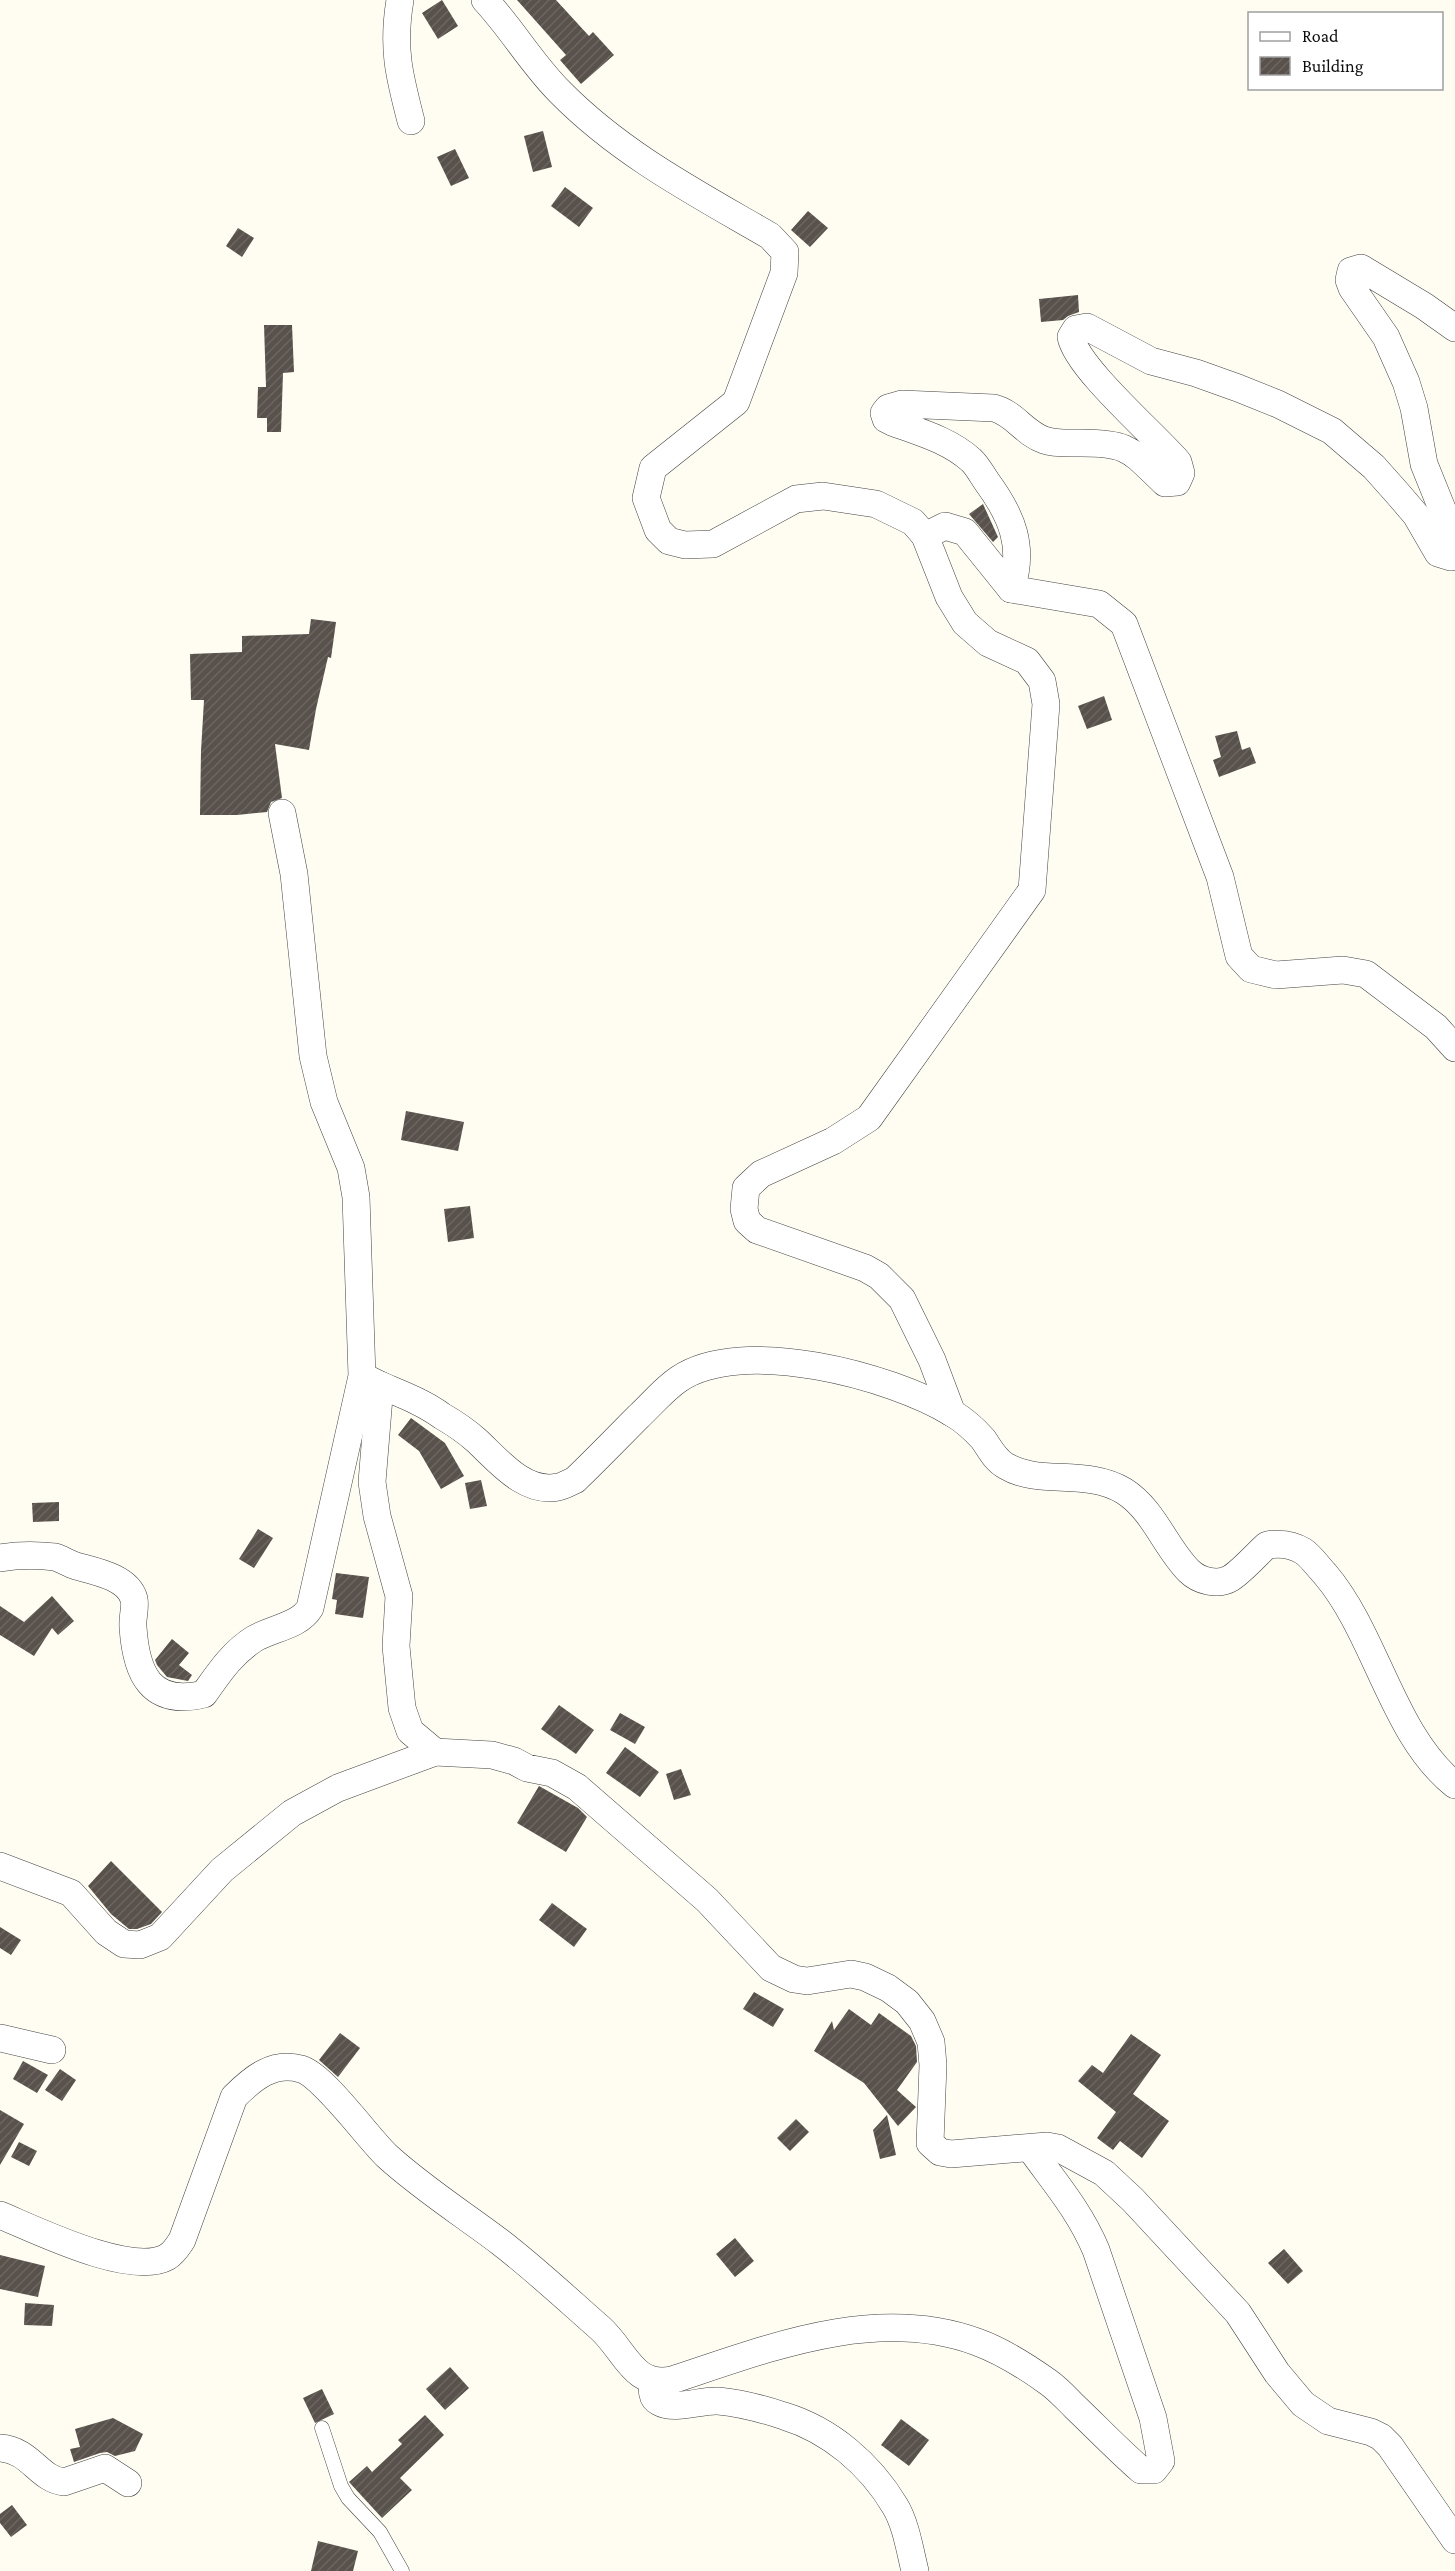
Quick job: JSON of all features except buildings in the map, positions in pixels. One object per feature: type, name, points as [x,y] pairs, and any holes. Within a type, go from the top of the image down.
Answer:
[{"type":"street","points":[[400,0],[396,25],[397,66],[411,121]]},
{"type":"street","points":[[485,0],[558,90],[590,121],[641,161],[770,236],[785,252],[784,273],[736,402],[653,468],[646,498],[658,530],[669,541],[686,545],[713,544],[796,499],[823,496],[876,504],[913,522],[925,536],[949,597],[964,623],[988,643],[1027,661],[1042,681],[1046,704],[1032,890],[868,1118],[833,1141],[761,1174],[746,1188],[744,1209],[747,1221],[757,1230],[866,1268],[879,1276],[902,1299],[932,1360],[952,1413]]},
{"type":"street","points":[[1011,589],[1016,576],[1018,548],[1009,518],[999,499],[972,460],[936,437],[886,419],[884,413],[888,408],[902,404],[994,408],[1008,412],[1028,431],[1043,440],[1120,445],[1136,455],[1165,483],[1177,482],[1181,473],[1178,462],[1076,352],[1071,337],[1076,328],[1081,327],[1097,332],[1150,361],[1196,373],[1238,388],[1287,408],[1332,431],[1366,459],[1398,494],[1416,515],[1438,553],[1454,552],[1424,464],[1414,408],[1406,382],[1386,337],[1352,288],[1349,280],[1351,271],[1361,268],[1455,327]]},
{"type":"street","points":[[925,536],[945,526],[965,532],[1011,589],[1099,604],[1124,624],[1220,877],[1239,956],[1251,969],[1276,975],[1343,970],[1366,974],[1436,1027],[1455,1048]]},
{"type":"street","points":[[282,813],[294,874],[313,1056],[324,1102],[351,1168],[356,1197],[371,1381],[372,1482],[389,1565],[399,1596],[396,1646],[402,1708],[410,1731],[435,1752]]},
{"type":"street","points":[[371,1381],[421,1403],[441,1415],[474,1438],[507,1471],[523,1481],[540,1486],[558,1487],[575,1480],[680,1378],[724,1362],[776,1361],[822,1366],[881,1383],[952,1413],[971,1426],[996,1460],[1020,1473],[1096,1479],[1123,1491],[1140,1504],[1188,1570],[1208,1582],[1230,1579],[1267,1545],[1285,1544],[1306,1552],[1332,1583],[1357,1622],[1416,1740],[1431,1761],[1455,1785]]},
{"type":"street","points":[[0,1558],[57,1557],[115,1580],[134,1600],[132,1625],[136,1655],[139,1669],[145,1678],[155,1690],[177,1697],[204,1694],[234,1654],[254,1639],[277,1627],[304,1618],[310,1608],[371,1381]]},
{"type":"street","points":[[0,1866],[71,1893],[106,1932],[124,1944],[140,1945],[160,1937],[222,1870],[292,1813],[338,1788],[435,1752],[492,1755],[552,1773],[577,1786],[707,1900],[760,1958],[782,1974],[807,1981],[851,1974],[865,1977],[888,1988],[912,2008],[922,2021],[931,2042],[933,2065],[930,2143],[940,2152],[951,2154],[1047,2146],[1070,2154],[1104,2173],[1126,2193],[1238,2313],[1277,2373],[1303,2404],[1328,2421],[1362,2428],[1385,2442],[1455,2540]]},
{"type":"street","points":[[0,2038],[52,2050]]},
{"type":"street","points":[[0,2215],[79,2248],[112,2257],[142,2262],[157,2261],[169,2256],[182,2240],[234,2097],[247,2084],[271,2070],[282,2066],[303,2069],[331,2093],[387,2156],[502,2244],[610,2337],[636,2371],[653,2382],[672,2380],[806,2338],[853,2329],[902,2327],[941,2332],[978,2342],[1014,2359],[1051,2383],[1141,2470],[1154,2470],[1161,2462],[1153,2418],[1096,2250],[1085,2225],[1069,2199],[1030,2148]]},
{"type":"street","points":[[653,2382],[652,2391],[655,2399],[661,2403],[669,2405],[716,2401],[786,2416],[816,2428],[850,2452],[896,2507],[915,2571]]},
{"type":"street","points":[[0,2448],[8,2448],[27,2457],[43,2472],[58,2481],[64,2482],[105,2468],[128,2483]]},
{"type":"lane","points":[[321,2428],[341,2486],[348,2498],[380,2532],[402,2571]]}]
